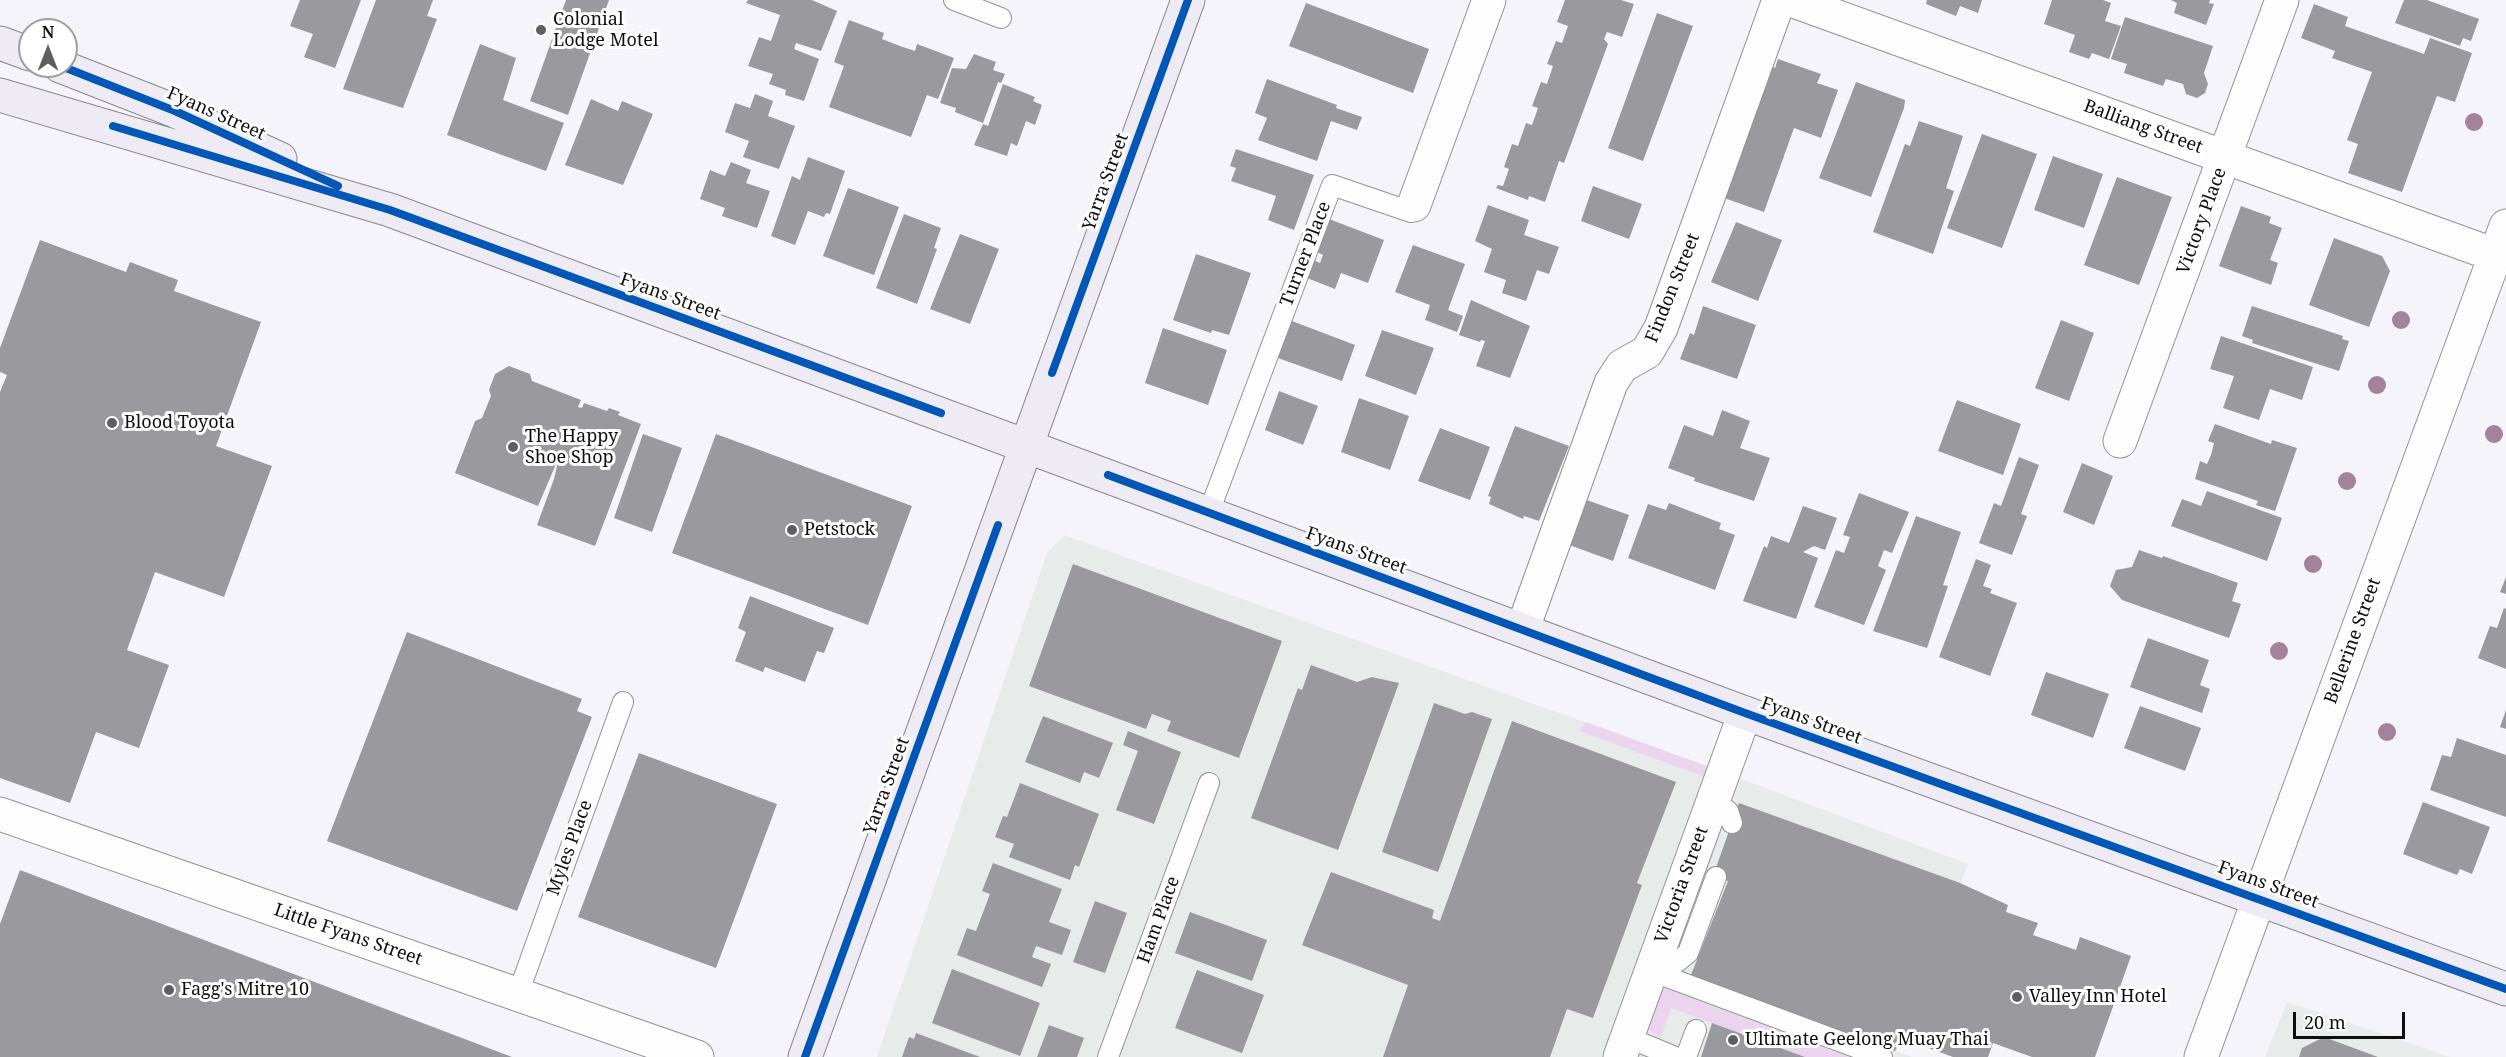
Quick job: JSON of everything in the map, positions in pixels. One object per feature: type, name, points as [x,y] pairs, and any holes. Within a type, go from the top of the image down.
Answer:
[{"type":"main road","name":"Yarra Street","points":[[805,1057],[1188,0]]},
{"type":"main road","points":[[0,43],[18,50]]},
{"type":"main road","name":"Fyans Street","points":[[78,73],[175,111],[390,210]]},
{"type":"main road","name":"Fyans Street","points":[[0,95],[390,210],[1523,628],[1745,713],[2506,989]]},
{"type":"street","name":"Turner Place","points":[[1414,205],[1489,0]]},
{"type":"street","name":"Findon Street","points":[[1523,628],[1611,383],[1622,366],[1647,352],[1660,328],[1779,0]]},
{"type":"street","name":"Balliang Street","points":[[1791,0],[2226,157],[2502,239]]},
{"type":"street","name":"Victory Place","points":[[2120,441],[2282,0]]},
{"type":"street","name":"Bellerine Street","points":[[2201,1057],[2502,239]]},
{"type":"street","name":"Victoria Street","points":[[1623,1047],[1652,968],[1723,811],[1745,713]]},
{"type":"street","name":"Little Fyans Street","points":[[0,814],[697,1057]]},
{"type":"lane","points":[[954,0],[1001,18]]},
{"type":"lane","name":"Turner Place","points":[[1209,512],[1332,185],[1411,212],[1414,205]]},
{"type":"lane","name":"Myles Place","points":[[518,994],[622,702]]},
{"type":"lane","name":"Ham Place","points":[[1108,1057],[1209,783]]},
{"type":"lane","points":[[1652,968],[1677,962],[1688,953],[1716,877]]},
{"type":"lane","points":[[1652,968],[1882,1057]]},
{"type":"lane","points":[[1686,1057],[1696,1030]]},
{"type":"lane","points":[[1623,1047],[1675,1057]]},
{"type":"shaded area","points":[[1064,535],[1712,768],[1968,864],[1896,1051],[1912,1057],[877,1057],[1047,553]]},
{"type":"shaded area","points":[[1586,722],[1712,768],[1708,778],[1579,731]]},
{"type":"shaded area","points":[[1719,828],[1721,832],[1684,937],[1675,940]]},
{"type":"shaded area","points":[[1659,985],[1849,1057],[1805,1057],[1671,1008],[1661,1038],[1643,1027]]},
{"type":"shaded area","points":[[2287,1002],[2450,1057],[2265,1057]]},
{"type":"building","points":[[300,0],[361,0],[335,68],[304,57],[313,34],[290,26]]},
{"type":"building","points":[[376,0],[433,0],[427,16],[437,19],[403,108],[343,89]]},
{"type":"building","points":[[566,0],[609,0],[568,115],[530,101]]},
{"type":"building","points":[[748,0],[812,0],[837,11],[821,51],[796,43],[794,49],[819,59],[804,101],[785,95],[786,90],[769,84],[773,74],[748,66],[759,37],[771,41],[780,15],[746,3]]},
{"type":"building","points":[[1565,0],[1621,0],[1634,4],[1622,37],[1607,32],[1604,39],[1608,44],[1564,163],[1559,161],[1545,202],[1529,196],[1528,200],[1496,188],[1498,185],[1503,186],[1509,169],[1504,167],[1512,144],[1518,146],[1526,123],[1532,125],[1538,108],[1532,106],[1541,82],[1547,84],[1553,66],[1547,64],[1556,41],[1562,43],[1568,26],[1557,22]]},
{"type":"building","points":[[1927,0],[1982,0],[1978,13],[1960,6],[1956,16],[1926,4]]},
{"type":"building","points":[[2052,0],[2103,0],[2111,3],[2105,21],[2121,26],[2109,59],[2092,53],[2089,59],[2069,52],[2075,35],[2044,24]]},
{"type":"building","points":[[2171,0],[2210,0],[2209,3],[2214,4],[2206,25],[2174,13],[2177,3]]},
{"type":"building","points":[[2404,0],[2427,0],[2479,19],[2471,41],[2463,38],[2460,46],[2395,23]]},
{"type":"building","points":[[1306,3],[1429,49],[1413,93],[1289,46]]},
{"type":"building","points":[[2314,4],[2348,17],[2345,26],[2424,54],[2430,38],[2472,53],[2455,102],[2437,96],[2402,192],[2348,173],[2358,144],[2347,140],[2372,72],[2332,58],[2335,51],[2301,38]]},
{"type":"building","points":[[1657,13],[1693,26],[1643,161],[1608,148]]},
{"type":"building","points":[[2125,17],[2213,46],[2204,73],[2208,84],[2205,93],[2197,98],[2186,94],[2183,84],[2166,79],[2163,86],[2124,73],[2127,64],[2111,59]]},
{"type":"building","points":[[849,20],[884,33],[882,39],[900,46],[915,51],[917,44],[954,58],[938,99],[927,95],[911,137],[829,107],[844,66],[834,62]]},
{"type":"building","points":[[480,44],[516,58],[503,100],[564,123],[546,171],[447,135]]},
{"type":"building","points":[[974,54],[996,62],[993,70],[1005,74],[1001,83],[998,82],[983,123],[955,112],[956,108],[940,103],[952,68],[966,69]]},
{"type":"building","points":[[1778,59],[1821,74],[1817,83],[1838,90],[1821,138],[1794,128],[1764,212],[1724,198],[1772,66],[1775,68]]},
{"type":"building","points":[[1267,79],[1337,105],[1336,108],[1362,117],[1357,130],[1331,121],[1317,161],[1258,140],[1267,118],[1255,113]]},
{"type":"building","points":[[1856,82],[1905,100],[1871,197],[1819,178]]},
{"type":"building","points":[[1003,84],[1035,97],[1033,101],[1042,105],[1035,125],[1026,121],[1017,146],[1011,143],[1007,156],[974,145],[983,124],[988,126]]},
{"type":"building","points":[[755,94],[773,101],[768,116],[795,126],[779,169],[743,157],[749,141],[725,132],[735,103],[750,108]]},
{"type":"building","points":[[591,99],[618,111],[622,101],[653,114],[623,185],[565,165]]},
{"type":"building","points":[[1919,121],[1963,136],[1946,188],[1954,191],[1933,254],[1873,232],[1905,144],[1910,146]]},
{"type":"building","points":[[1982,134],[2037,154],[2002,248],[1947,228]]},
{"type":"building","points":[[1236,149],[1314,175],[1294,230],[1268,220],[1276,196],[1231,181],[1236,168],[1230,166]]},
{"type":"building","points":[[2053,156],[2103,174],[2084,228],[2034,210]]},
{"type":"building","points":[[808,157],[845,171],[830,214],[826,213],[824,217],[808,211],[795,245],[771,236],[792,176],[800,180]]},
{"type":"building","points":[[731,162],[751,170],[746,183],[770,191],[757,228],[722,216],[725,208],[700,199],[710,170],[725,176]]},
{"type":"building","points":[[2117,177],[2172,197],[2139,285],[2084,265]]},
{"type":"building","points":[[1593,186],[1642,204],[1629,239],[1581,221]]},
{"type":"building","points":[[848,188],[899,207],[874,275],[823,256]]},
{"type":"building","points":[[1488,205],[1529,220],[1524,235],[1559,247],[1549,274],[1537,270],[1526,301],[1502,293],[1506,280],[1484,272],[1492,249],[1475,241]]},
{"type":"building","points":[[2241,206],[2271,217],[2269,223],[2282,228],[2270,260],[2278,263],[2271,285],[2219,266]]},
{"type":"building","points":[[904,214],[941,228],[934,248],[937,249],[917,304],[876,288]]},
{"type":"building","points":[[1329,219],[1384,240],[1368,283],[1341,273],[1335,289],[1307,278],[1314,260],[1320,263],[1323,255],[1317,252]]},
{"type":"building","points":[[1736,222],[1782,240],[1758,301],[1711,282]]},
{"type":"building","points":[[960,234],[999,249],[970,324],[930,309]]},
{"type":"building","points":[[2334,238],[2382,256],[2390,271],[2369,327],[2309,305]]},
{"type":"building","name":"Blood Toyota","points":[[40,240],[126,272],[130,262],[178,280],[174,291],[261,322],[216,446],[272,466],[224,597],[155,572],[127,650],[169,665],[139,748],[96,732],[70,803],[0,778],[0,392],[7,375],[0,372],[0,348]]},
{"type":"building","points":[[1413,245],[1465,264],[1448,310],[1463,316],[1457,332],[1425,320],[1430,305],[1395,292]]},
{"type":"building","points":[[1196,254],[1251,273],[1229,335],[1212,330],[1211,333],[1173,320]]},
{"type":"building","points":[[1471,300],[1530,326],[1510,378],[1476,366],[1485,341],[1480,342],[1459,335]]},
{"type":"building","points":[[1703,306],[1756,325],[1737,379],[1680,359],[1690,333],[1694,335]]},
{"type":"building","points":[[2252,306],[2343,336],[2342,339],[2349,341],[2339,371],[2252,343],[2253,340],[2242,336]]},
{"type":"building","points":[[2061,320],[2094,333],[2069,401],[2035,388]]},
{"type":"building","points":[[1292,321],[1355,345],[1342,381],[1278,358]]},
{"type":"building","points":[[1163,328],[1227,350],[1208,405],[1145,383]]},
{"type":"building","points":[[1382,330],[1434,348],[1416,395],[1365,376]]},
{"type":"building","points":[[2221,336],[2313,367],[2302,400],[2270,389],[2259,420],[2223,408],[2234,376],[2210,369]]},
{"type":"building","points":[[509,366],[530,374],[532,381],[581,400],[578,407],[582,408],[584,403],[607,411],[609,408],[620,412],[618,415],[641,424],[595,546],[537,525],[554,479],[559,457],[538,506],[455,473],[475,421],[482,418],[491,396],[489,390],[495,374]]},
{"type":"building","points":[[1279,391],[1318,406],[1303,445],[1265,430]]},
{"type":"building","points":[[1359,398],[1409,416],[1390,470],[1341,452]]},
{"type":"building","points":[[1957,400],[2021,424],[2003,475],[1938,451]]},
{"type":"building","points":[[1722,410],[1750,421],[1740,448],[1770,458],[1754,501],[1694,481],[1695,478],[1668,468],[1684,425],[1713,436]]},
{"type":"building","points":[[2215,424],[2271,444],[2272,440],[2297,448],[2275,511],[2256,505],[2258,501],[2195,479],[2200,461],[2207,464],[2211,455],[2214,443],[2208,441]]},
{"type":"building","points":[[1515,426],[1569,446],[1539,521],[1524,516],[1523,519],[1489,504],[1491,497],[1488,496]]},
{"type":"building","points":[[1440,428],[1490,447],[1470,500],[1418,481]]},
{"type":"building","points":[[643,434],[682,448],[652,532],[614,518]]},
{"type":"building","name":"Petstock","points":[[716,434],[912,506],[868,625],[672,553]]},
{"type":"building","points":[[2019,457],[2039,465],[2021,514],[2027,516],[2012,555],[1979,543],[1994,503],[2001,506]]},
{"type":"building","points":[[2082,463],[2113,476],[2094,525],[2063,512]]},
{"type":"building","points":[[2207,491],[2282,518],[2267,561],[2171,526],[2182,499],[2201,506]]},
{"type":"building","points":[[1859,493],[1909,512],[1892,553],[1884,550],[1878,566],[1886,570],[1864,625],[1814,607],[1836,550],[1844,553],[1850,537],[1843,535]]},
{"type":"building","points":[[1581,498],[1629,515],[1613,561],[1564,543]]},
{"type":"building","points":[[1669,503],[1721,523],[1719,529],[1735,535],[1715,590],[1628,558],[1648,504],[1666,510]]},
{"type":"building","points":[[1803,506],[1837,518],[1825,550],[1814,546],[1803,552],[1818,558],[1796,619],[1743,601],[1764,546],[1767,548],[1771,536],[1789,543]]},
{"type":"building","points":[[1916,516],[1961,532],[1943,585],[1948,586],[1927,648],[1873,631]]},
{"type":"building","points":[[2139,550],[2162,558],[2163,556],[2238,583],[2232,601],[2241,604],[2229,638],[2122,600],[2110,586],[2116,570],[2132,567]]},
{"type":"building","points":[[1976,559],[1991,565],[1983,586],[1992,589],[1990,593],[2017,603],[1990,676],[1939,657]]},
{"type":"building","points":[[1073,564],[1282,641],[1239,758],[1167,731],[1171,721],[1152,714],[1146,729],[1029,686]]},
{"type":"building","points":[[2506,577],[2506,594],[2500,592]]},
{"type":"building","points":[[750,596],[834,628],[824,653],[817,651],[805,682],[765,667],[763,672],[735,661],[746,632],[738,628]]},
{"type":"building","points":[[2504,608],[2506,609],[2506,669],[2478,658],[2490,626],[2497,628]]},
{"type":"building","points":[[407,632],[582,699],[577,711],[592,717],[517,911],[327,841]]},
{"type":"building","points":[[2148,638],[2209,660],[2200,685],[2210,689],[2202,713],[2130,687]]},
{"type":"building","points":[[1311,665],[1357,682],[1372,677],[1399,683],[1338,850],[1251,818],[1298,688],[1302,690]]},
{"type":"building","points":[[2046,672],[2109,694],[2093,738],[2031,715]]},
{"type":"building","points":[[1434,703],[1465,714],[1472,712],[1492,719],[1438,872],[1382,852]]},
{"type":"building","points":[[2140,706],[2201,728],[2185,771],[2124,748]]},
{"type":"building","points":[[2506,710],[2506,729],[2500,727]]},
{"type":"building","points":[[1043,716],[1113,743],[1099,778],[1084,772],[1080,783],[1025,762]]},
{"type":"building","points":[[1512,721],[1676,782],[1637,883],[1642,885],[1593,1018],[1567,1009],[1550,1057],[1383,1057],[1408,985],[1302,945],[1331,872],[1434,910],[1432,918],[1440,921]]},
{"type":"building","points":[[1128,731],[1181,752],[1154,824],[1116,810],[1138,751],[1123,745]]},
{"type":"building","points":[[2457,738],[2506,755],[2506,817],[2430,790],[2442,755],[2451,757]]},
{"type":"building","points":[[639,753],[777,804],[716,968],[578,917]]},
{"type":"building","points":[[1020,783],[1099,814],[1079,867],[1075,865],[1070,880],[1009,857],[1014,844],[995,837],[1003,816],[1007,817]]},
{"type":"building","points":[[2423,802],[2490,827],[2472,874],[2460,869],[2457,875],[2403,854]]},
{"type":"building","points":[[1739,803],[1960,883],[2008,905],[2006,912],[2038,923],[2033,935],[2076,950],[2080,937],[2131,956],[2095,1057],[2032,1057],[1993,1043],[1988,1057],[1953,1057],[1902,1038],[1895,1051],[1691,975],[1728,881],[1713,876]]},
{"type":"building","points":[[993,863],[1062,889],[1049,922],[1071,930],[1062,955],[1036,946],[1032,957],[1051,964],[1042,987],[957,955],[967,928],[976,931],[990,894],[982,891]]},
{"type":"building","name":"Fagg's Mitre 10","points":[[20,870],[512,1057],[0,1057],[0,924]]},
{"type":"building","points":[[1095,901],[1127,913],[1105,973],[1073,962]]},
{"type":"building","points":[[1190,912],[1267,940],[1252,981],[1175,953]]},
{"type":"building","points":[[952,969],[1040,1003],[1020,1056],[932,1023]]},
{"type":"building","points":[[1197,970],[1264,995],[1242,1053],[1175,1028]]},
{"type":"building","name":"Ultimate Geelong Muay Thai","points":[[1712,1023],[1805,1057],[1701,1057]]},
{"type":"building","points":[[1049,1025],[1084,1038],[1077,1057],[1037,1057]]},
{"type":"building","points":[[916,1033],[980,1057],[902,1057],[909,1037],[914,1039]]},
{"type":"building","points":[[2324,1037],[2378,1057],[2299,1057],[2302,1048]]},
{"type":"cycle path","points":[[1052,373],[1188,0]]},
{"type":"cycle path","points":[[78,73],[175,111],[338,186]]},
{"type":"cycle path","points":[[113,126],[390,210],[941,413]]},
{"type":"cycle path","points":[[1108,475],[1745,713],[2506,989]]},
{"type":"cycle path","points":[[805,1057],[998,525]]},
{"type":"place","name":"Colonial Lodge Motel","points":[[541,30]]},
{"type":"place","name":"Blood Toyota","points":[[112,423]]},
{"type":"place","name":"The Happy Shoe Shop","points":[[513,447]]},
{"type":"place","name":"Petstock","points":[[792,530]]},
{"type":"place","name":"Fagg's Mitre 10","points":[[169,990]]},
{"type":"place","name":"Valley Inn Hotel","points":[[2017,997]]},
{"type":"place","name":"Ultimate Geelong Muay Thai","points":[[1733,1040]]}]
